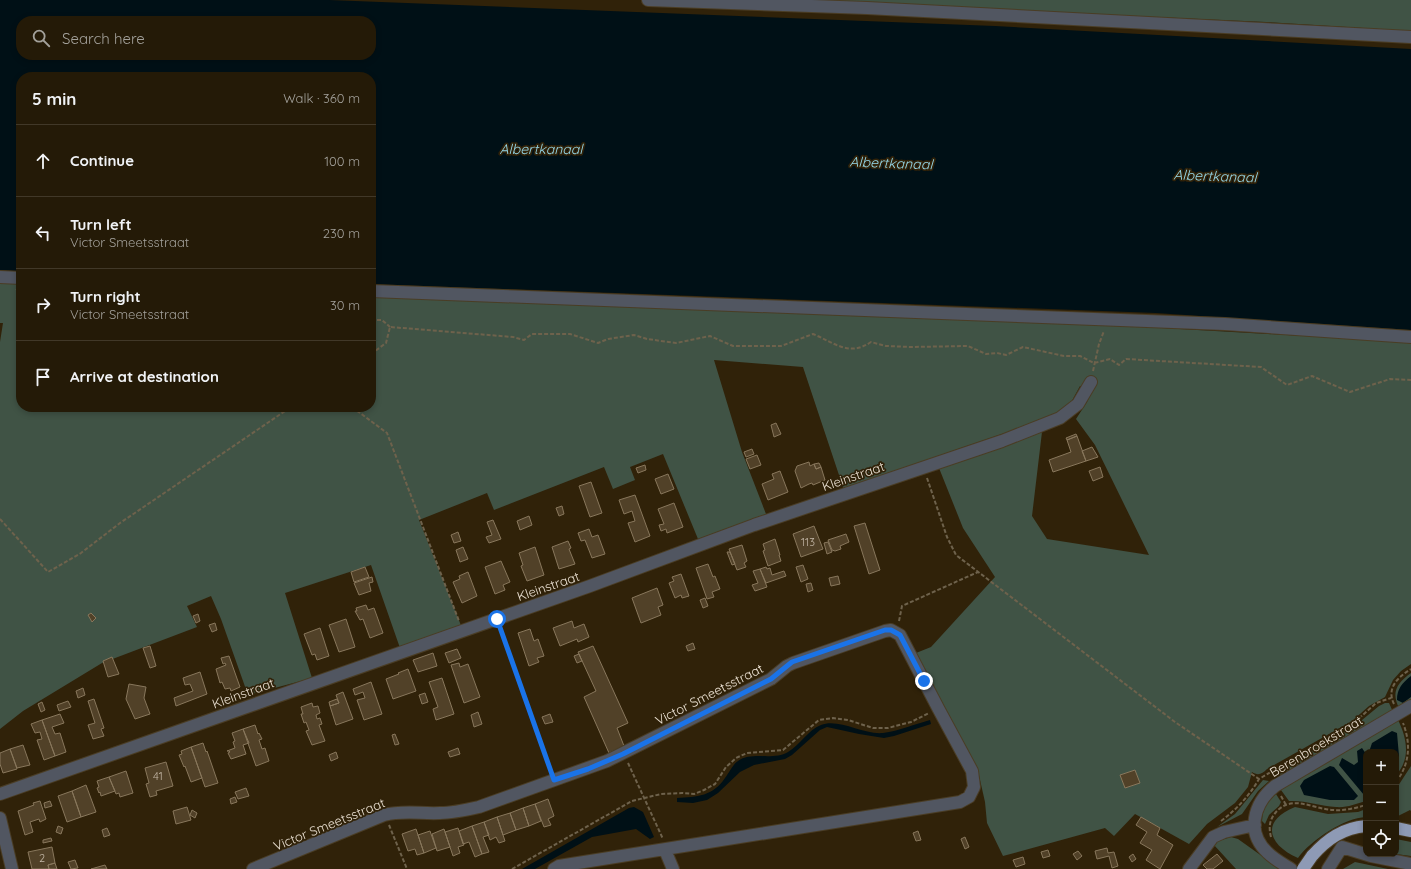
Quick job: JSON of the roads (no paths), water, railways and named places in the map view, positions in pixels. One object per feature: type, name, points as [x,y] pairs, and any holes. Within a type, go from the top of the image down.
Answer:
[{"type":"highway","points":[[1303,869],[1320,847],[1336,835],[1356,827],[1363,826]]},
{"type":"highway","points":[[1399,829],[1411,831]]},
{"type":"street","points":[[648,0],[867,8],[1411,37]]},
{"type":"street","points":[[0,277],[16,278]]},
{"type":"street","points":[[376,291],[1225,324],[1411,337]]},
{"type":"street","name":"Kleinstraat","points":[[0,794],[590,586],[754,525],[923,466],[1002,441],[1060,418],[1078,404],[1092,382]]},
{"type":"street","name":"Victor Smeetsstraat","points":[[253,869],[384,815],[395,812],[440,813],[466,810],[479,807],[588,769],[623,754],[771,679],[792,662],[885,630],[896,632],[904,641],[972,771],[974,787],[969,797],[960,802],[664,844]]},
{"type":"street","name":"Berenbroekstraat","points":[[1255,825],[1255,814],[1259,804],[1266,793],[1275,786],[1411,706]]},
{"type":"street","points":[[0,818],[12,869]]},
{"type":"street","points":[[1189,869],[1213,837],[1224,832],[1255,825],[1257,836],[1267,852],[1291,869]]},
{"type":"street","points":[[1329,868],[1345,843],[1371,856],[1411,864]]},
{"type":"street","points":[[554,869],[559,866],[664,844],[673,869]]},
{"type":"water","name":"Albertkanaal","points":[[0,0],[329,0],[995,26],[1411,49],[1411,330],[1156,313],[376,284],[376,72],[16,72],[16,271],[0,270]]},
{"type":"water","points":[[1411,676],[1411,697],[1403,703],[1397,700],[1399,689]]},
{"type":"water","points":[[930,720],[931,724],[884,738],[827,727],[820,730],[792,755],[785,759],[754,765],[740,772],[718,793],[707,800],[693,803],[677,802],[677,798],[698,796],[715,789],[727,776],[734,764],[744,758],[756,756],[776,756],[788,752],[812,730],[821,725],[828,723],[843,725],[867,732],[883,733]]},
{"type":"water","points":[[1392,731],[1397,733],[1398,749],[1370,749],[1372,743]]},
{"type":"water","points":[[1362,748],[1363,750],[1363,794],[1339,765],[1342,758],[1354,765],[1358,762],[1357,751]]},
{"type":"water","points":[[1330,766],[1334,767],[1358,796],[1354,800],[1330,800],[1304,795],[1300,786],[1304,780]]},
{"type":"water","points":[[634,807],[643,812],[654,837],[650,839],[636,829],[592,837],[535,869],[522,869],[629,808]]}]
